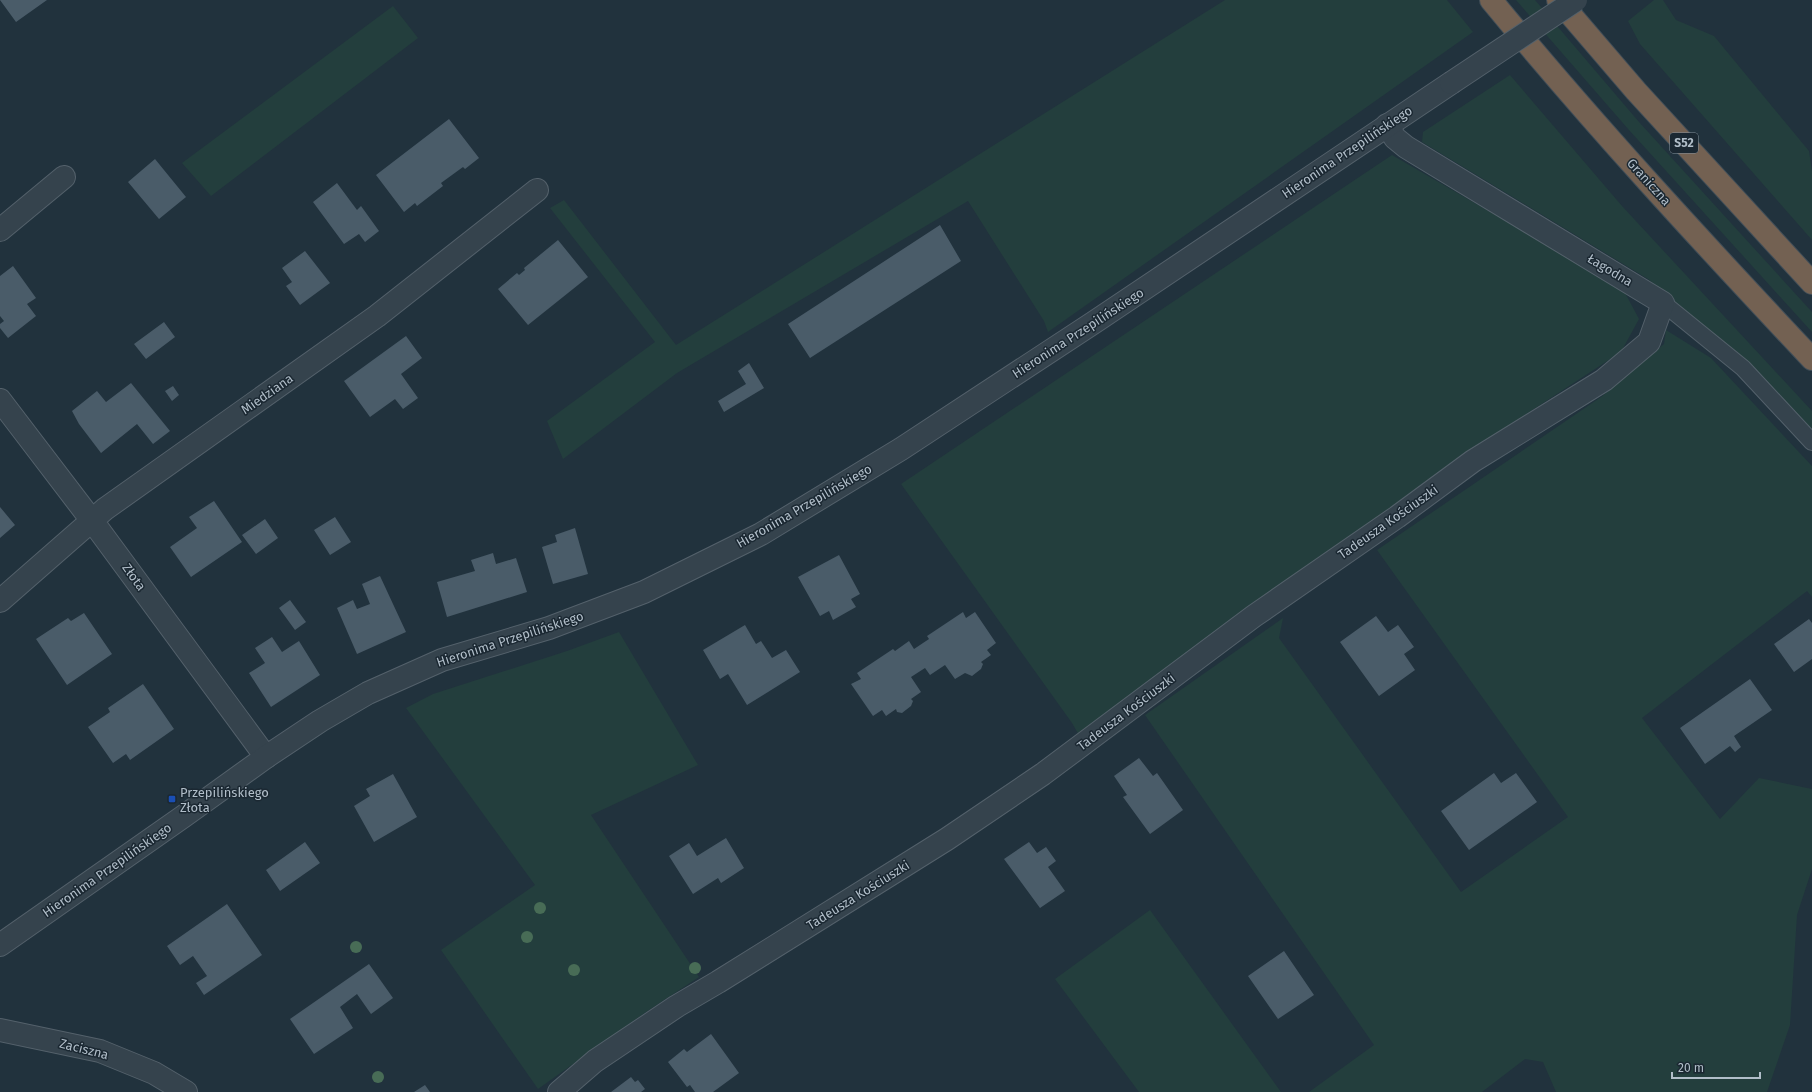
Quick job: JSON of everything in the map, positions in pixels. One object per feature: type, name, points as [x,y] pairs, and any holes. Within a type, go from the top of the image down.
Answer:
[{"type":"highway","name":"Graniczna","points":[[1491,0],[1541,61],[1597,125],[1713,254],[1812,359]]},
{"type":"highway","name":"S52","points":[[1558,0],[1636,91],[1812,283]]},
{"type":"street","name":"Hieronima Przepilińskiego","points":[[0,945],[266,757],[320,721],[368,693],[404,675],[442,660],[549,628],[644,592],[761,534],[901,449],[1093,323],[1576,0]]},
{"type":"street","name":"Łagodna","points":[[1387,125],[1395,138],[1406,147],[1663,303]]},
{"type":"street","points":[[0,230],[64,177]]},
{"type":"street","name":"Miedziana","points":[[0,601],[93,522],[105,509],[376,316],[537,190]]},
{"type":"street","name":"Tadeusza Kościuszki","points":[[559,1092],[595,1061],[677,1006],[947,839],[1043,774],[1254,616],[1397,517],[1474,460],[1604,380],[1649,342],[1663,303]]},
{"type":"street","name":"Złota","points":[[0,400],[93,522],[266,757]]},
{"type":"street","name":"Zaciszna","points":[[0,1030],[100,1051],[154,1073],[186,1092]]},
{"type":"lane","name":"Łagodna","points":[[1663,303],[1743,368],[1812,442]]},
{"type":"green space","points":[[1225,0],[1447,0],[1473,32],[1048,332],[1044,321],[968,201],[677,373],[563,459],[547,421],[655,342],[550,208],[564,200],[676,345]]},
{"type":"green space","points":[[1516,0],[1535,0],[1639,122],[1812,312],[1812,332],[1629,130]]},
{"type":"green space","points":[[1654,0],[1663,0],[1676,20],[1714,36],[1809,151],[1812,171],[1812,240],[1640,44],[1628,21]]},
{"type":"green space","points":[[393,6],[418,38],[211,196],[182,163]]},
{"type":"green space","points":[[1510,75],[1622,206],[1812,411],[1812,434],[1736,353],[1648,279],[1422,142],[1423,132]]},
{"type":"green space","points":[[1392,155],[1623,289],[1639,319],[1621,352],[1473,449],[1080,737],[1072,723],[901,484]]},
{"type":"green space","points":[[1666,330],[1711,358],[1812,466],[1812,597],[1807,591],[1642,718],[1720,819],[1759,778],[1812,789],[1812,869],[1797,915],[1790,1025],[1767,1092],[1556,1092],[1543,1062],[1525,1059],[1482,1092],[1309,1092],[1374,1045],[1145,715],[1283,618],[1279,638],[1461,892],[1568,817],[1377,550],[1601,397],[1664,344]]},
{"type":"green space","points":[[619,632],[698,765],[591,815],[699,977],[646,1012],[538,1089],[441,950],[535,885],[406,708],[433,694],[567,651]]},
{"type":"green space","points":[[1150,910],[1281,1092],[1139,1092],[1055,979]]},
{"type":"building","points":[[0,0],[47,0],[16,22]]},
{"type":"building","points":[[449,119],[479,158],[465,169],[463,167],[441,183],[443,186],[417,206],[415,203],[404,212],[376,175]]},
{"type":"building","points":[[155,159],[186,197],[159,219],[128,182]]},
{"type":"building","points":[[337,183],[357,210],[361,206],[379,231],[365,242],[359,234],[344,244],[313,202]]},
{"type":"building","points":[[940,225],[961,261],[810,358],[788,324]]},
{"type":"building","points":[[558,240],[588,277],[528,325],[498,289],[517,273],[519,275],[525,270],[524,268]]},
{"type":"building","points":[[305,251],[330,283],[300,305],[286,286],[292,282],[282,268]]},
{"type":"building","points":[[13,266],[36,298],[27,304],[36,316],[8,338],[0,328],[0,324],[4,321],[0,316],[0,276]]},
{"type":"building","points":[[164,322],[175,337],[146,359],[134,344]]},
{"type":"building","points":[[406,336],[422,358],[401,374],[418,398],[403,409],[395,399],[370,417],[344,381]]},
{"type":"building","points":[[749,363],[764,388],[724,412],[718,401],[746,384],[738,371]]},
{"type":"building","points":[[131,383],[170,431],[153,444],[137,424],[101,453],[79,424],[72,411],[97,391],[106,402]]},
{"type":"building","points":[[173,386],[179,395],[172,401],[165,391]]},
{"type":"building","points":[[214,501],[242,542],[191,577],[170,547],[197,528],[189,517]]},
{"type":"building","points":[[0,507],[15,525],[0,538]]},
{"type":"building","points":[[335,517],[351,542],[330,555],[314,530]]},
{"type":"building","points":[[265,519],[278,538],[256,554],[242,535]]},
{"type":"building","points":[[575,528],[588,574],[553,584],[542,547],[557,542],[555,535]]},
{"type":"building","points":[[493,553],[496,564],[516,558],[527,592],[447,617],[437,582],[475,571],[471,560]]},
{"type":"building","points":[[839,555],[860,594],[851,599],[856,607],[833,620],[829,611],[820,616],[798,577]]},
{"type":"building","points":[[380,576],[406,632],[357,654],[337,608],[353,600],[357,609],[370,604],[362,584]]},
{"type":"building","points":[[290,600],[306,622],[295,630],[279,608]]},
{"type":"building","points":[[963,612],[966,618],[975,612],[996,643],[987,650],[991,655],[981,662],[983,664],[981,669],[972,676],[965,673],[955,679],[945,665],[930,675],[925,668],[911,677],[921,692],[911,699],[913,701],[911,706],[902,713],[897,712],[896,709],[886,716],[882,710],[873,716],[851,684],[861,679],[857,673],[893,649],[895,651],[909,641],[914,649],[929,639],[927,636]]},
{"type":"building","points":[[84,613],[112,654],[67,685],[36,639],[68,618],[71,621]]},
{"type":"building","points":[[1376,616],[1388,632],[1398,625],[1414,647],[1404,654],[1415,670],[1379,696],[1340,642]]},
{"type":"building","points":[[1809,619],[1812,623],[1812,659],[1794,672],[1774,644]]},
{"type":"building","points":[[745,625],[756,644],[761,641],[772,658],[786,650],[800,672],[747,705],[728,674],[720,679],[703,650]]},
{"type":"building","points":[[272,637],[282,652],[299,641],[320,675],[271,707],[249,673],[265,663],[255,648]]},
{"type":"building","points":[[1750,679],[1772,710],[1734,736],[1741,747],[1735,752],[1730,746],[1705,764],[1680,728]]},
{"type":"building","points":[[143,684],[174,729],[130,760],[126,754],[113,763],[88,727],[110,712],[108,708]]},
{"type":"building","points":[[1139,758],[1153,776],[1157,773],[1183,810],[1150,834],[1123,797],[1127,795],[1114,776]]},
{"type":"building","points":[[1494,773],[1501,783],[1516,773],[1537,802],[1469,850],[1441,811]]},
{"type":"building","points":[[393,774],[417,817],[374,842],[354,806],[370,796],[366,789]]},
{"type":"building","points":[[726,838],[744,868],[721,883],[718,878],[693,894],[669,856],[689,843],[697,856]]},
{"type":"building","points":[[305,842],[320,863],[280,891],[266,870]]},
{"type":"building","points":[[1029,842],[1037,853],[1046,847],[1056,861],[1048,867],[1065,891],[1040,908],[1004,859]]},
{"type":"building","points":[[227,904],[262,955],[204,995],[196,983],[207,976],[193,956],[180,965],[167,946]]},
{"type":"building","points":[[1284,951],[1314,995],[1278,1019],[1248,976]]},
{"type":"building","points":[[369,964],[393,998],[371,1014],[357,994],[340,1007],[353,1028],[314,1054],[290,1019]]},
{"type":"building","points":[[711,1034],[739,1073],[713,1092],[695,1092],[690,1085],[687,1087],[668,1062],[684,1049],[687,1052]]},
{"type":"building","points":[[631,1077],[635,1082],[638,1080],[645,1089],[641,1092],[611,1092]]},
{"type":"building","points":[[425,1085],[430,1092],[414,1092]]},
{"type":"place","name":"Przepilińskiego Złota","points":[[172,799]]}]
